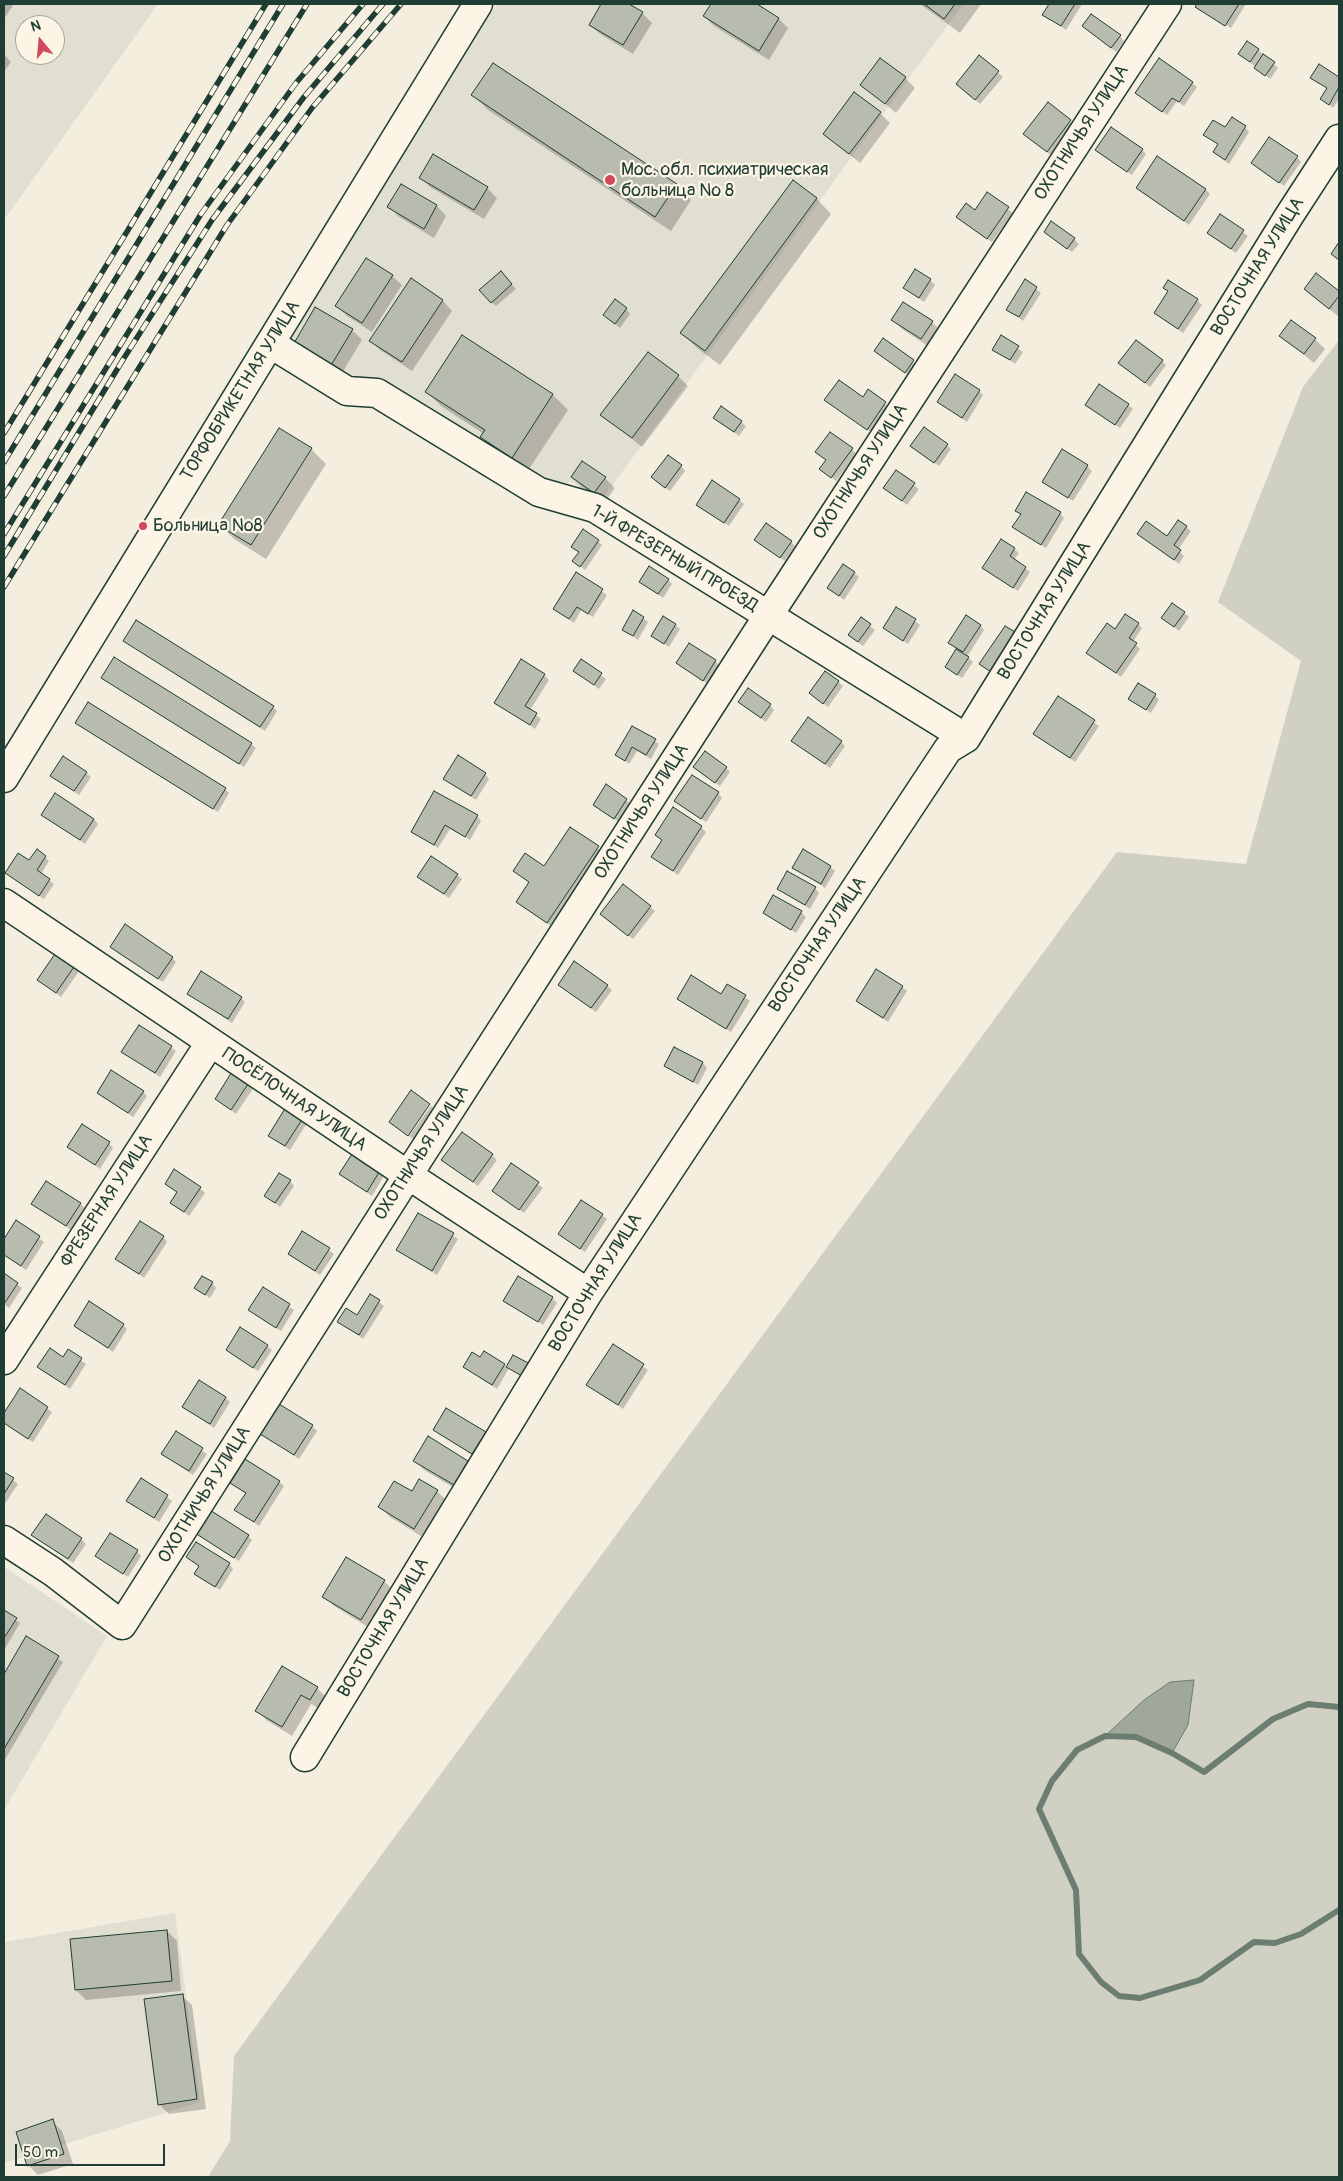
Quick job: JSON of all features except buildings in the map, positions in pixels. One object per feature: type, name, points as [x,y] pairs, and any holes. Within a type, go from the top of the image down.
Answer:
[{"type":"street","name":"ТОРФОБРИКЕТНАЯ УЛИЦА","points":[[4,778],[478,4]]},
{"type":"street","name":"ОХОТНИЧЬЯ УЛИЦА","points":[[4,1540],[53,1572],[122,1625],[408,1175],[768,616],[1167,4]]},
{"type":"street","name":"ВОСТОЧНАЯ УЛИЦА","points":[[305,1757],[588,1293],[948,749],[966,738],[1339,139]]},
{"type":"street","name":"1-Й ФРЕЗЕРНЫЙ ПРОЕЗД","points":[[271,344],[347,391],[377,393],[539,492],[595,508],[966,738]]},
{"type":"street","name":"ПОСЁЛОЧНАЯ УЛИЦА","points":[[4,903],[210,1043],[588,1293]]},
{"type":"street","name":"ФРЕЗЕРНАЯ УЛИЦА","points":[[4,1360],[210,1043]]},
{"type":"shaded area","points":[[4,4],[158,4],[4,220]]},
{"type":"shaded area","name":"Мос. обл. психиатрическая больница № 8","points":[[498,4],[963,4],[601,501],[570,481],[560,488],[349,387],[283,344],[487,16]]},
{"type":"shaded area","points":[[1339,340],[1339,2177],[208,2177],[230,2141],[234,2056],[1117,852],[1246,864],[1301,661],[1218,602],[1303,387]]},
{"type":"shaded area","points":[[4,1567],[107,1636],[4,1810]]},
{"type":"shaded area","points":[[1194,1680],[1188,1725],[1172,1753],[1136,1737],[1105,1736],[1144,1700],[1170,1682]]},
{"type":"shaded area","points":[[175,1913],[200,2102],[4,2163],[4,1942]]},
{"type":"waterway","points":[[1339,1707],[1308,1704],[1273,1719],[1204,1772],[1172,1753],[1136,1737],[1105,1736],[1077,1750],[1052,1781],[1039,1809],[1076,1890],[1079,1954],[1101,1982],[1119,1996],[1140,1998],[1200,1980],[1254,1942],[1275,1943],[1301,1934],[1339,1910]]},
{"type":"railway","points":[[4,433],[266,4]]},
{"type":"railway","points":[[4,462],[283,4]]},
{"type":"railway","points":[[4,496],[307,4]]},
{"type":"railway","points":[[4,534],[201,214],[296,83],[363,4]]},
{"type":"railway","points":[[4,556],[124,358],[212,220],[304,97],[383,4]]},
{"type":"railway","points":[[4,587],[227,225],[312,108],[401,4]]},
{"type":"place","name":"Мос. обл. психиатрическая больница № 8","points":[[610,180]]},
{"type":"place","name":"Больница №8","points":[[143,526]]}]
